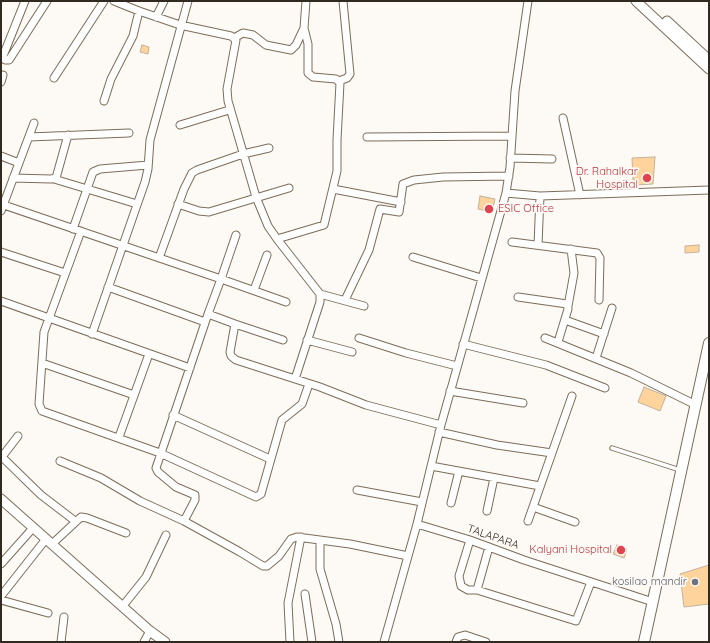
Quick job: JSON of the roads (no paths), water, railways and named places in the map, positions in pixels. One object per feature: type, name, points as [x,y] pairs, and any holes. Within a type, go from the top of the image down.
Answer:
[{"type":"main road","points":[[644,642],[709,344]]},
{"type":"main road","points":[[651,642],[709,375]]},
{"type":"street","points":[[25,1],[3,56],[5,60],[9,60],[46,1]]},
{"type":"street","points":[[54,78],[104,1]]},
{"type":"street","points":[[114,1],[180,25],[234,38],[243,33],[257,36],[270,46],[291,50],[296,45],[304,28]]},
{"type":"street","points":[[156,17],[164,1]]},
{"type":"street","points":[[92,334],[147,175],[150,140],[180,25],[188,1]]},
{"type":"street","points":[[306,1],[304,28],[308,44],[308,73],[313,77],[339,81],[349,76],[350,70],[343,1]]},
{"type":"street","points":[[384,642],[417,524],[450,391],[506,193],[509,176],[515,91],[528,1]]},
{"type":"street","points":[[636,1],[709,69]]},
{"type":"street","points":[[645,1],[709,60]]},
{"type":"street","points":[[104,101],[112,79],[133,36],[139,11]]},
{"type":"street","points":[[234,38],[236,42],[227,89],[230,110],[256,197],[268,226],[320,294],[320,302],[295,380]]},
{"type":"street","points":[[277,239],[324,225],[338,162],[337,140],[339,81]]},
{"type":"street","points":[[180,125],[230,110]]},
{"type":"street","points":[[563,118],[568,148],[580,196]]},
{"type":"street","points":[[34,123],[2,207],[73,228],[286,302]]},
{"type":"street","points":[[28,137],[129,133]]},
{"type":"street","points":[[54,179],[57,175],[68,135]]},
{"type":"street","points":[[367,137],[512,136]]},
{"type":"street","points":[[159,258],[178,204],[192,173],[243,154],[269,148]]},
{"type":"street","points":[[1,156],[19,163]]},
{"type":"street","points":[[510,158],[552,159]]},
{"type":"street","points":[[73,228],[87,188],[96,170],[148,165]]},
{"type":"street","points":[[345,300],[369,250],[380,209],[400,212],[402,184],[406,182],[443,178],[509,176]]},
{"type":"street","points":[[13,178],[54,179],[137,204]]},
{"type":"street","points":[[178,204],[199,211],[210,212],[290,188]]},
{"type":"street","points":[[333,189],[401,202]]},
{"type":"street","points":[[506,193],[540,196],[580,196],[709,190]]},
{"type":"street","points":[[538,245],[540,196]]},
{"type":"street","points":[[80,231],[44,332],[39,404],[42,411],[119,437],[160,453],[256,497],[261,494],[282,420],[302,404],[309,384]]},
{"type":"street","points":[[184,521],[195,500],[195,495],[180,489],[158,472],[156,468],[236,235]]},
{"type":"street","points":[[512,242],[571,249],[599,255],[599,300]]},
{"type":"street","points":[[558,342],[565,320],[574,273],[571,249]]},
{"type":"street","points":[[1,252],[65,273]]},
{"type":"street","points":[[254,290],[267,255]]},
{"type":"street","points":[[413,257],[481,278]]},
{"type":"street","points":[[108,288],[205,322]]},
{"type":"street","points":[[320,294],[364,306]]},
{"type":"street","points":[[518,297],[564,303],[568,306]]},
{"type":"street","points":[[1,301],[190,368]]},
{"type":"street","points":[[596,358],[612,308]]},
{"type":"street","points":[[208,314],[283,340]]},
{"type":"street","points":[[565,320],[604,334]]},
{"type":"street","points":[[235,324],[230,352],[233,358],[366,405],[497,445],[552,453]]},
{"type":"street","points":[[358,338],[406,353],[457,366]]},
{"type":"street","points":[[545,338],[596,358],[696,405]]},
{"type":"street","points":[[307,340],[352,352]]},
{"type":"street","points":[[463,344],[546,365],[605,388]]},
{"type":"street","points":[[119,437],[149,354]]},
{"type":"street","points":[[42,363],[134,395]]},
{"type":"street","points":[[450,391],[523,403]]},
{"type":"street","points":[[528,522],[572,396]]},
{"type":"street","points":[[173,415],[270,459]]},
{"type":"street","points":[[18,436],[1,458],[41,495],[75,521]]},
{"type":"street","points":[[60,461],[101,478],[140,501],[184,521],[262,566],[267,566],[279,556],[291,539],[301,537],[350,544],[408,556]]},
{"type":"street","points":[[431,466],[540,486]]},
{"type":"street","points":[[451,503],[458,471]]},
{"type":"street","points":[[487,511],[494,478]]},
{"type":"street","points":[[357,490],[422,502]]},
{"type":"street","points":[[1,499],[150,632],[165,642]]},
{"type":"street","points":[[533,507],[575,522]]},
{"type":"street","points":[[1,596],[49,542],[81,517],[126,534]]},
{"type":"street","name":"TALAPARA","points":[[417,524],[470,540],[653,602]]},
{"type":"street","points":[[1,564],[33,528]]},
{"type":"street","points":[[122,607],[146,577],[166,535]]},
{"type":"street","points":[[290,642],[288,602],[301,537]]},
{"type":"street","points":[[320,540],[320,569],[336,624],[339,642]]},
{"type":"street","points":[[470,540],[461,567],[460,582],[464,588],[477,590],[576,621],[591,582]]},
{"type":"street","points":[[477,590],[490,547]]},
{"type":"street","points":[[305,594],[312,642]]},
{"type":"street","points":[[1,600],[48,613]]},
{"type":"street","points":[[61,642],[64,617]]},
{"type":"street","points":[[144,642],[150,632]]},
{"type":"street","points":[[456,642],[458,637],[465,635],[486,642]]},
{"type":"lane","points":[[612,448],[682,470]]},
{"type":"place","name":"Dr. Rahalkar Hospital","points":[[647,178]]},
{"type":"place","name":"ESIC Office","points":[[489,209]]},
{"type":"place","name":"Kalyani Hospital","points":[[621,550]]},
{"type":"place","name":"kosilao mandir","points":[[695,582]]}]
